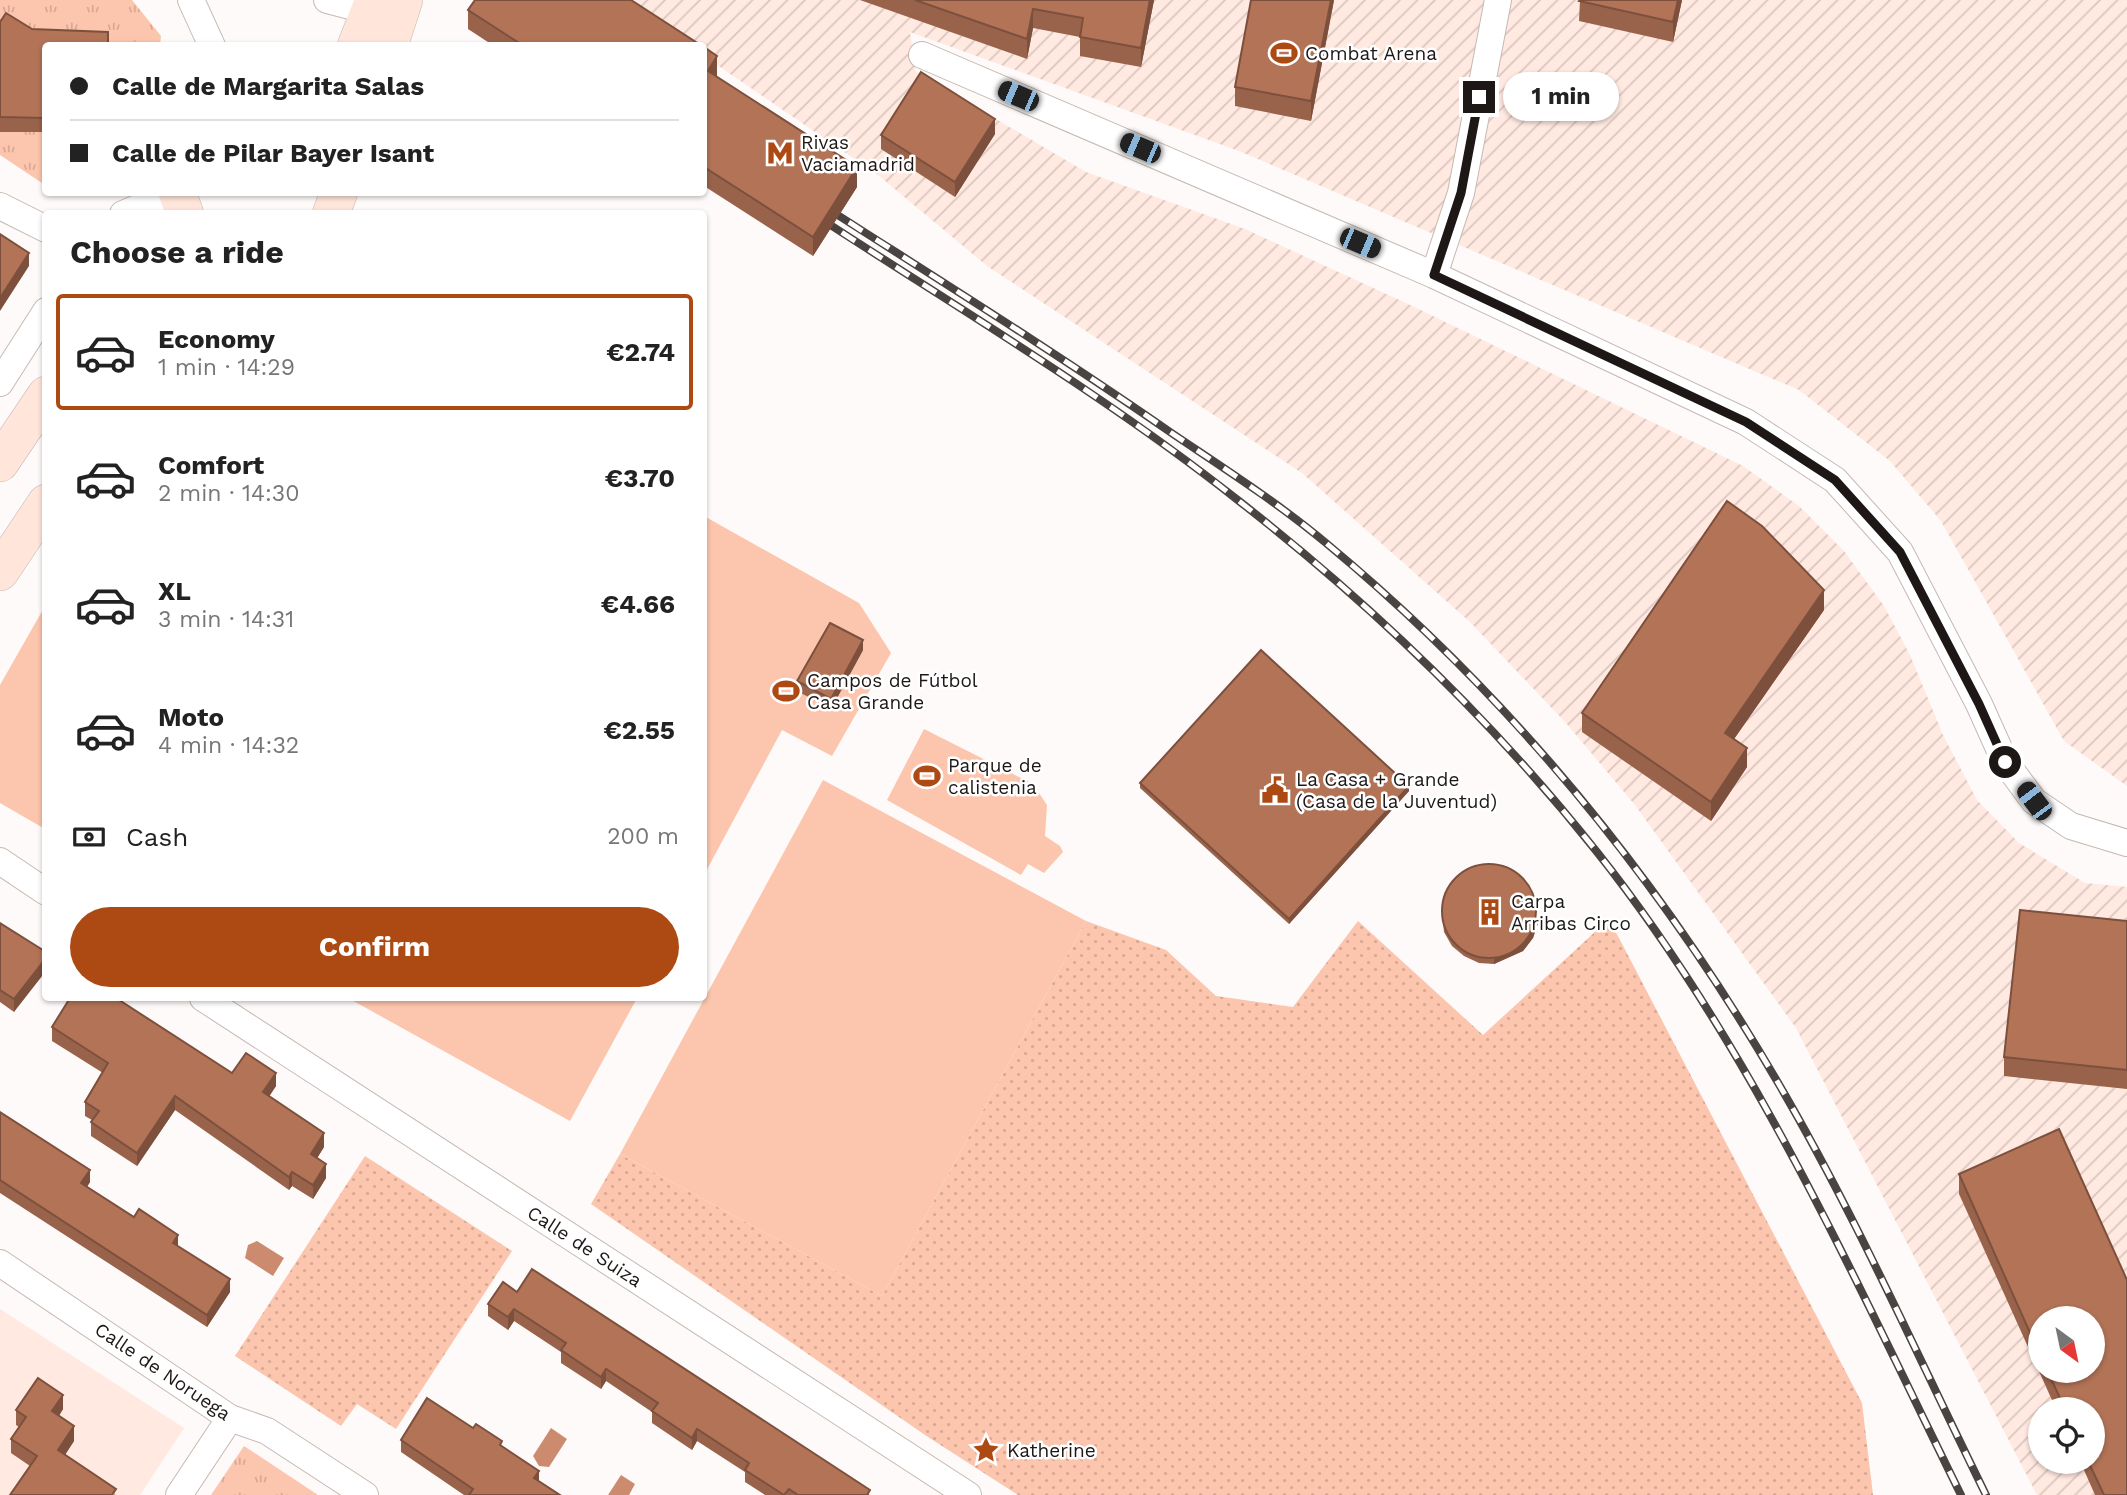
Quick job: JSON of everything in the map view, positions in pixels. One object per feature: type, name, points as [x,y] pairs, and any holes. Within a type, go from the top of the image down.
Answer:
[{"type":"street","points":[[191,0],[210,42]]},
{"type":"street","points":[[327,0],[371,6],[358,42]]},
{"type":"street","points":[[390,42],[404,0]]},
{"type":"street","points":[[1434,275],[1461,193],[1498,0]]},
{"type":"street","points":[[922,55],[1434,275],[1746,422],[1835,480],[1900,552],[1979,704],[2005,762],[2034,801],[2071,826],[2127,843]]},
{"type":"street","points":[[141,210],[176,202]]},
{"type":"street","points":[[0,206],[42,227]]},
{"type":"street","points":[[0,383],[42,317]]},
{"type":"street","points":[[0,463],[42,400]]},
{"type":"street","points":[[0,572],[42,509]]},
{"type":"street","points":[[0,861],[42,889]]},
{"type":"street","name":"Calle de Suiza","points":[[208,1001],[968,1495]]},
{"type":"street","name":"Calle de Noruega","points":[[0,1262],[230,1418],[267,1430],[365,1495]]},
{"type":"street","points":[[179,1495],[230,1418]]},
{"type":"shaded area","points":[[622,0],[2127,0],[2127,786],[2064,741],[1941,521],[1890,461],[1799,390],[1239,151],[910,32],[916,72],[1086,172],[1245,229],[1408,304],[1743,466],[1799,506],[1844,551],[1884,606],[1910,655],[1943,735],[1977,800],[2019,843],[2085,883],[2127,887],[2127,1495],[2037,1495],[1796,1028],[1635,805],[1566,723],[1470,622],[1302,473],[987,266],[878,175],[707,58],[707,42],[684,42]]},
{"type":"shaded area","points":[[257,1241],[284,1258],[273,1276],[245,1258],[248,1245]]},
{"type":"shaded area","points":[[0,1309],[184,1428],[140,1495],[0,1495]]},
{"type":"shaded area","points":[[551,1428],[567,1439],[549,1467],[539,1466],[533,1456]]},
{"type":"shaded area","points":[[621,1475],[635,1484],[629,1495],[608,1495]]},
{"type":"green space","points":[[0,0],[132,0],[161,36],[160,42],[42,42],[42,183],[0,155]]},
{"type":"green space","name":"Campos de Fútbol Casa Grande","points":[[707,518],[859,603],[891,653],[832,756],[782,730],[707,869]]},
{"type":"green space","points":[[42,611],[42,827],[0,803],[0,685]]},
{"type":"green space","points":[[924,729],[1033,784],[1047,805],[1045,836],[1060,846],[1063,852],[1044,873],[1028,864],[1021,875],[887,800]]},
{"type":"green space","points":[[823,780],[1086,921],[882,1296],[620,1154],[703,1001],[707,1001],[707,994]]},
{"type":"green space","points":[[1609,919],[1862,1403],[1873,1495],[1018,1495],[925,1435],[591,1204],[620,1154],[882,1296],[1086,921],[1166,950],[1216,996],[1293,1007],[1358,921],[1483,1035]]},
{"type":"green space","points":[[353,1001],[635,1001],[570,1121]]},
{"type":"green space","points":[[365,1156],[512,1251],[396,1429],[357,1404],[341,1426],[235,1356]]},
{"type":"green space","points":[[244,1446],[318,1495],[211,1495]]},
{"type":"building","points":[[475,0],[631,0],[696,42],[517,42],[468,10]]},
{"type":"building","points":[[915,0],[1150,0],[1141,48],[1080,37],[1083,18],[1033,9],[1027,39]]},
{"type":"building","name":"Combat Arena","points":[[1251,0],[1331,0],[1311,101],[1235,87]]},
{"type":"building","points":[[1580,0],[1678,0],[1673,22]]},
{"type":"building","points":[[6,13],[32,29],[108,32],[108,42],[42,42],[42,118],[0,117],[0,22]]},
{"type":"building","points":[[707,49],[717,56],[708,71],[857,167],[813,237],[707,169]]},
{"type":"building","points":[[921,72],[995,119],[955,182],[881,135]]},
{"type":"building","points":[[0,234],[29,253],[0,298]]},
{"type":"building","points":[[1727,501],[1762,526],[1824,590],[1725,733],[1747,748],[1711,802],[1582,713]]},
{"type":"building","points":[[830,623],[863,640],[831,699],[797,681]]},
{"type":"building","name":"La Casa + Grande (Casa de la Juventud)","points":[[1261,650],[1409,786],[1289,919],[1140,783]]},
{"type":"building","name":"Carpa Arribas Circo","points":[[1489,864],[1507,867],[1523,877],[1533,893],[1536,911],[1533,929],[1523,945],[1507,955],[1489,958],[1471,955],[1455,945],[1445,929],[1442,911],[1445,893],[1455,877],[1471,867]]},
{"type":"building","points":[[2020,910],[2127,921],[2127,1070],[2004,1057]]},
{"type":"building","points":[[0,923],[42,949],[42,963],[14,999],[0,990]]},
{"type":"building","points":[[68,1001],[121,1001],[232,1073],[246,1053],[276,1073],[263,1092],[324,1133],[311,1154],[326,1164],[313,1185],[292,1172],[289,1177],[175,1096],[137,1153],[91,1122],[99,1111],[85,1102],[108,1063],[52,1027]]},
{"type":"building","points":[[0,1112],[90,1170],[81,1183],[134,1217],[139,1209],[178,1235],[173,1243],[230,1279],[207,1315],[0,1180]]},
{"type":"building","points":[[2059,1129],[2127,1280],[2127,1495],[2104,1495],[2094,1474],[2105,1474],[2105,1397],[2059,1397],[2053,1383],[2105,1383],[2105,1306],[2028,1306],[2028,1328],[1959,1174]]},
{"type":"building","points":[[532,1269],[870,1490],[867,1495],[798,1495],[789,1489],[784,1495],[745,1470],[749,1463],[697,1429],[692,1438],[652,1411],[658,1403],[606,1369],[601,1377],[561,1350],[566,1343],[514,1309],[508,1317],[488,1304],[503,1282],[517,1292]]},
{"type":"building","points":[[38,1378],[63,1395],[52,1411],[74,1426],[58,1450],[116,1489],[112,1495],[10,1495],[37,1456],[11,1439],[26,1417],[16,1410]]},
{"type":"building","points":[[427,1398],[473,1428],[476,1424],[502,1441],[500,1445],[539,1471],[534,1478],[560,1495],[469,1495],[473,1489],[401,1440]]},
{"type":"railway","points":[[822,205],[1086,375],[1289,514],[1392,601],[1517,725],[1630,861],[1731,1005],[1833,1182],[1986,1495]]},
{"type":"railway","points":[[815,215],[1084,389],[1239,501],[1383,623],[1516,756],[1597,852],[1653,927],[1752,1083],[1839,1246],[1961,1495]]},
{"type":"place","name":"Combat Arena","points":[[1284,53]]},
{"type":"place","name":"Rivas Vaciamadrid","points":[[780,153]]},
{"type":"place","name":"Campos de Fútbol Casa Grande","points":[[786,691]]},
{"type":"place","name":"Parque de calistenia","points":[[927,776]]},
{"type":"place","name":"La Casa + Grande (Casa de la Juventud)","points":[[1275,790]]},
{"type":"place","name":"Carpa Arribas Circo","points":[[1490,912]]},
{"type":"place","name":"Katherine","points":[[986,1450]]},
{"type":"route","points":[[1479,97],[1461,193],[1434,275],[1746,422],[1835,480],[1900,552],[1979,704],[2005,762]]}]
